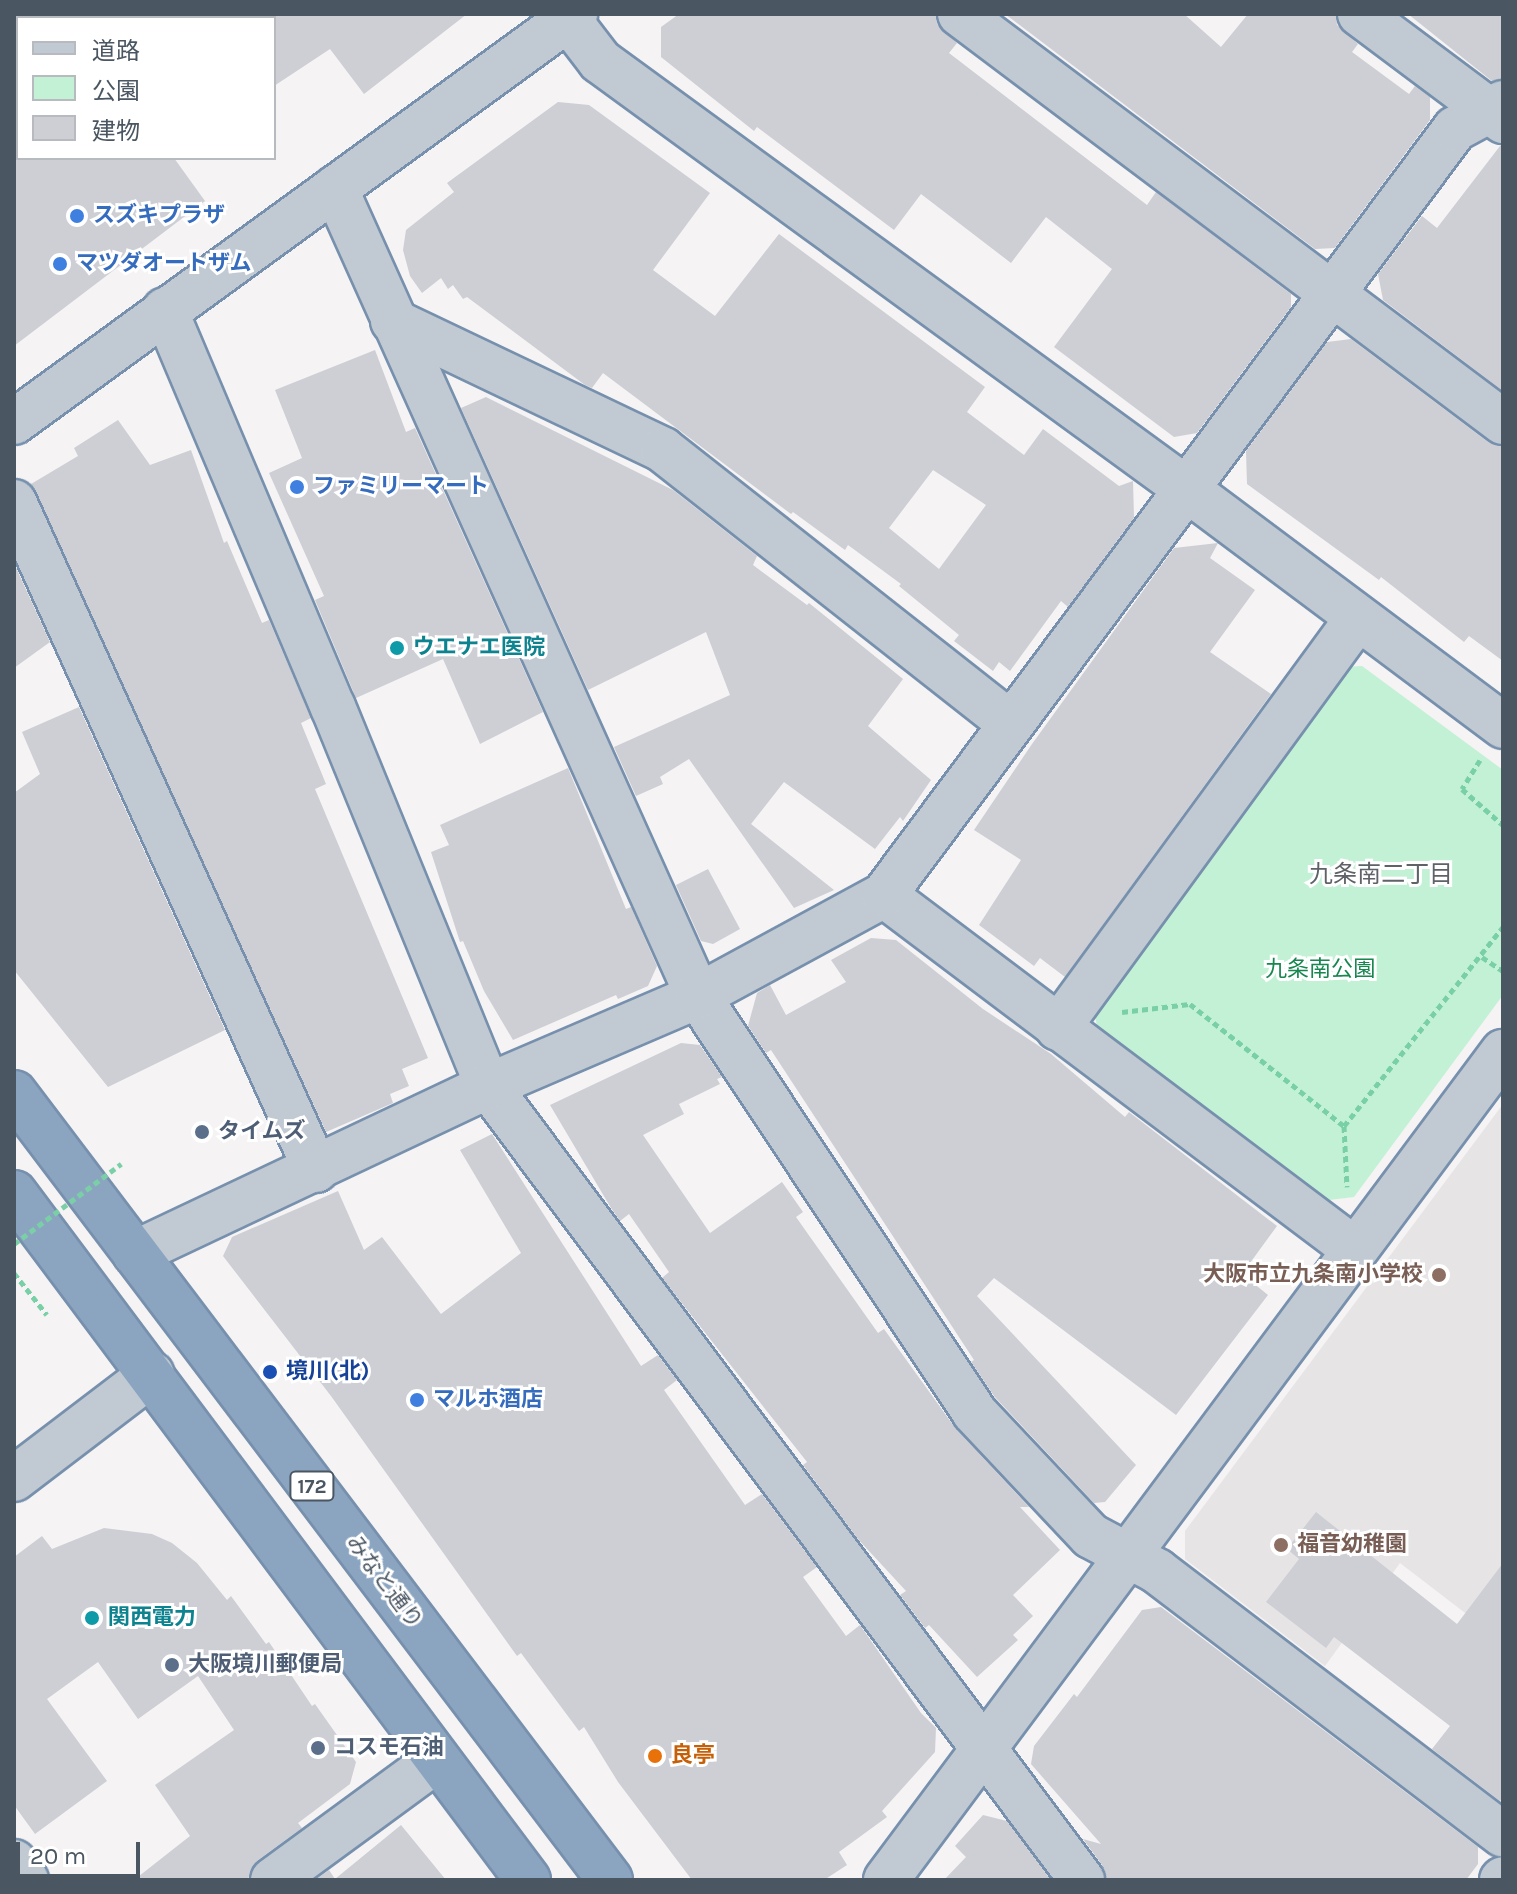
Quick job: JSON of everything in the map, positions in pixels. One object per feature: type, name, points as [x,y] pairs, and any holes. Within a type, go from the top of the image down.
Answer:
[{"type":"highway","name":"みなと通り","points":[[14,1093],[610,1880]]},
{"type":"highway","points":[[14,1193],[528,1880]]},
{"type":"street","points":[[960,14],[1503,422]]},
{"type":"street","points":[[1360,14],[1499,112]]},
{"type":"street","points":[[14,422],[569,16],[600,61],[1188,490],[1503,726]]},
{"type":"street","points":[[135,1253],[488,1086],[698,996],[884,895],[1455,129],[1499,112]]},
{"type":"street","points":[[335,188],[698,996],[974,1412],[1091,1536],[1157,1571],[1503,1835]]},
{"type":"street","points":[[165,310],[333,707],[488,1086],[1082,1880]]},
{"type":"street","points":[[393,321],[663,450],[1010,723]]},
{"type":"street","points":[[14,502],[316,1170]]},
{"type":"street","points":[[1065,1018],[1357,619]]},
{"type":"street","points":[[884,895],[1065,1018],[1354,1249]]},
{"type":"street","points":[[886,1880],[1125,1555],[1503,1052]]},
{"type":"street","points":[[14,1479],[152,1374]]},
{"type":"street","points":[[273,1880],[437,1760]]},
{"type":"street","points":[[14,1862],[26,1880]]},
{"type":"path","points":[[1503,726],[1462,789],[1503,825]]},
{"type":"path","points":[[1347,1188],[1344,1126],[1503,927]]},
{"type":"path","points":[[1482,957],[1503,971]]},
{"type":"path","points":[[1065,1018],[1190,1004],[1344,1126]]},
{"type":"path","points":[[14,1244],[121,1164]]},
{"type":"path","points":[[14,1273],[47,1315]]},
{"type":"shaded area","name":"大阪市立九条南小学校","points":[[1503,1104],[1503,1642],[1400,1563],[1325,1666],[1185,1559],[1185,1531]]},
{"type":"green space","name":"九条南公園","points":[[1362,666],[1503,770],[1503,995],[1354,1197],[1329,1200],[1097,1027],[1093,1003],[1343,667]]},
{"type":"building","points":[[467,14],[364,94],[330,49],[276,85],[274,16]]},
{"type":"building","points":[[679,14],[936,14],[937,24],[957,43],[949,53],[1147,205],[1156,192],[1291,294],[1291,307],[1197,433],[1174,437],[1054,347],[1112,269],[1046,217],[1011,263],[921,194],[894,230],[757,127],[754,131],[661,57],[661,27]]},
{"type":"building","points":[[1005,14],[1184,14],[1221,47],[1248,14],[1336,14],[1337,25],[1358,44],[1352,52],[1409,94],[1415,86],[1430,97],[1430,120],[1335,248],[1315,249]]},
{"type":"building","points":[[1408,14],[1503,14],[1503,78],[1492,81]]},
{"type":"building","points":[[558,102],[589,105],[710,193],[653,270],[715,316],[779,234],[985,387],[967,412],[1024,455],[1043,429],[1119,486],[1133,481],[1134,518],[1068,607],[1061,601],[1010,671],[999,662],[993,671],[954,641],[959,635],[899,586],[901,584],[848,545],[845,550],[793,512],[791,514],[603,373],[592,388],[585,385],[467,297],[463,299],[453,285],[448,289],[441,278],[422,293],[410,276],[403,250],[406,230],[454,192],[447,183]],"holes":[[[933,470],[986,505],[939,569],[889,528]]]},
{"type":"building","points":[[1503,146],[1503,391],[1383,300],[1378,274],[1422,216],[1437,228]]},
{"type":"building","points":[[14,158],[175,160],[205,201],[14,346]]},
{"type":"building","points":[[1351,339],[1488,442],[1503,446],[1503,661],[1469,636],[1464,642],[1381,577],[1379,580],[1247,484],[1246,451],[1327,342]]},
{"type":"building","points":[[375,350],[406,432],[415,428],[543,712],[480,744],[443,659],[356,698],[315,600],[324,596],[269,473],[302,458],[275,390]]},
{"type":"building","points":[[486,397],[673,490],[757,556],[753,565],[807,605],[809,603],[903,679],[868,726],[931,780],[903,821],[900,817],[875,849],[784,782],[751,824],[834,890],[794,908],[689,759],[660,777],[663,784],[636,796],[614,747],[730,695],[706,632],[588,690],[461,408]]},
{"type":"building","points":[[118,420],[150,465],[191,450],[224,543],[227,541],[262,623],[269,620],[311,718],[301,723],[326,784],[315,789],[428,1058],[402,1069],[409,1086],[390,1094],[393,1103],[326,1132],[31,484],[78,456],[74,448]]},
{"type":"building","points":[[1218,543],[1210,558],[1255,590],[1210,652],[1271,694],[1065,977],[1040,958],[1034,966],[979,925],[1021,860],[974,830],[1032,744],[1174,548]]},
{"type":"building","points":[[14,563],[50,642],[14,668]]},
{"type":"building","points":[[79,707],[225,1030],[108,1087],[14,970],[14,793],[40,774],[22,732]]},
{"type":"building","points":[[568,768],[626,909],[631,907],[657,966],[648,986],[618,999],[616,995],[513,1040],[484,991],[463,941],[460,942],[431,852],[449,845],[440,825]]},
{"type":"building","points":[[708,869],[740,929],[713,944],[701,941],[676,885]]},
{"type":"building","points":[[871,938],[896,940],[983,1009],[1051,1054],[1125,1117],[1129,1112],[1277,1226],[1242,1274],[1268,1295],[1176,1415],[994,1278],[977,1296],[1136,1465],[1105,1502],[1094,1503],[994,1396],[971,1362],[974,1360],[771,1050],[766,1053],[748,1026],[757,993],[770,985],[786,1015],[846,982],[831,960]]},
{"type":"building","points":[[681,1043],[700,1045],[722,1077],[717,1079],[720,1084],[679,1104],[684,1114],[643,1135],[710,1233],[782,1182],[803,1212],[796,1217],[878,1333],[884,1329],[956,1429],[1029,1507],[1020,1507],[1060,1550],[1013,1595],[1033,1616],[1013,1635],[1018,1640],[977,1677],[929,1625],[925,1628],[900,1595],[906,1591],[857,1538],[803,1465],[807,1462],[662,1278],[669,1272],[629,1214],[620,1221],[550,1105]]},
{"type":"building","points":[[492,1134],[641,1366],[658,1355],[677,1380],[664,1390],[745,1505],[762,1494],[817,1567],[803,1577],[846,1636],[860,1625],[921,1713],[936,1728],[935,1752],[882,1811],[887,1817],[839,1852],[847,1865],[824,1880],[692,1880],[618,1782],[584,1727],[579,1731],[521,1653],[517,1656],[331,1396],[223,1256],[232,1237],[338,1191],[364,1250],[382,1237],[441,1314],[521,1253],[460,1150]]},
{"type":"building","points":[[1316,1512],[1457,1624],[1503,1563],[1503,1797],[1500,1801],[1432,1749],[1450,1726],[1334,1637],[1326,1648],[1266,1602],[1299,1559],[1287,1549]]},
{"type":"building","points":[[104,1528],[152,1534],[172,1543],[197,1563],[227,1600],[231,1596],[266,1644],[269,1642],[312,1706],[315,1704],[356,1762],[350,1784],[298,1823],[302,1828],[258,1860],[248,1880],[134,1880],[190,1836],[155,1785],[234,1730],[198,1676],[138,1719],[98,1662],[47,1699],[107,1781],[35,1834],[14,1805],[14,1557],[42,1536],[52,1549]]},
{"type":"building","points":[[1161,1607],[1478,1847],[1478,1864],[1466,1880],[1106,1880],[1102,1865],[1083,1839],[1101,1844],[1031,1764],[1034,1746],[1074,1694],[1077,1697],[1142,1610]]},
{"type":"building","points":[[983,1815],[1007,1821],[1051,1880],[944,1880],[966,1857],[955,1846]]},
{"type":"building","points":[[401,1825],[446,1880],[315,1880],[329,1870],[335,1879]]},
{"type":"place","name":"スズキプラザ","points":[[77,216]]},
{"type":"place","name":"マツダオートザム","points":[[60,264]]},
{"type":"place","name":"ファミリーマート","points":[[297,487]]},
{"type":"place","name":"ウエナエ医院","points":[[397,648]]},
{"type":"place","name":"タイムズ","points":[[202,1132]]},
{"type":"place","name":"大阪市立九条南小学校","points":[[1439,1275]]},
{"type":"place","name":"境川(北)","points":[[270,1372]]},
{"type":"place","name":"マルホ酒店","points":[[417,1400]]},
{"type":"place","name":"福音幼稚園","points":[[1281,1545]]},
{"type":"place","name":"関西電力","points":[[92,1618]]},
{"type":"place","name":"大阪境川郵便局","points":[[172,1665]]},
{"type":"place","name":"コスモ石油","points":[[318,1748]]},
{"type":"place","name":"良亭","points":[[655,1756]]},
{"type":"district","name":"九条南二丁目","points":[[1381,875]]}]
